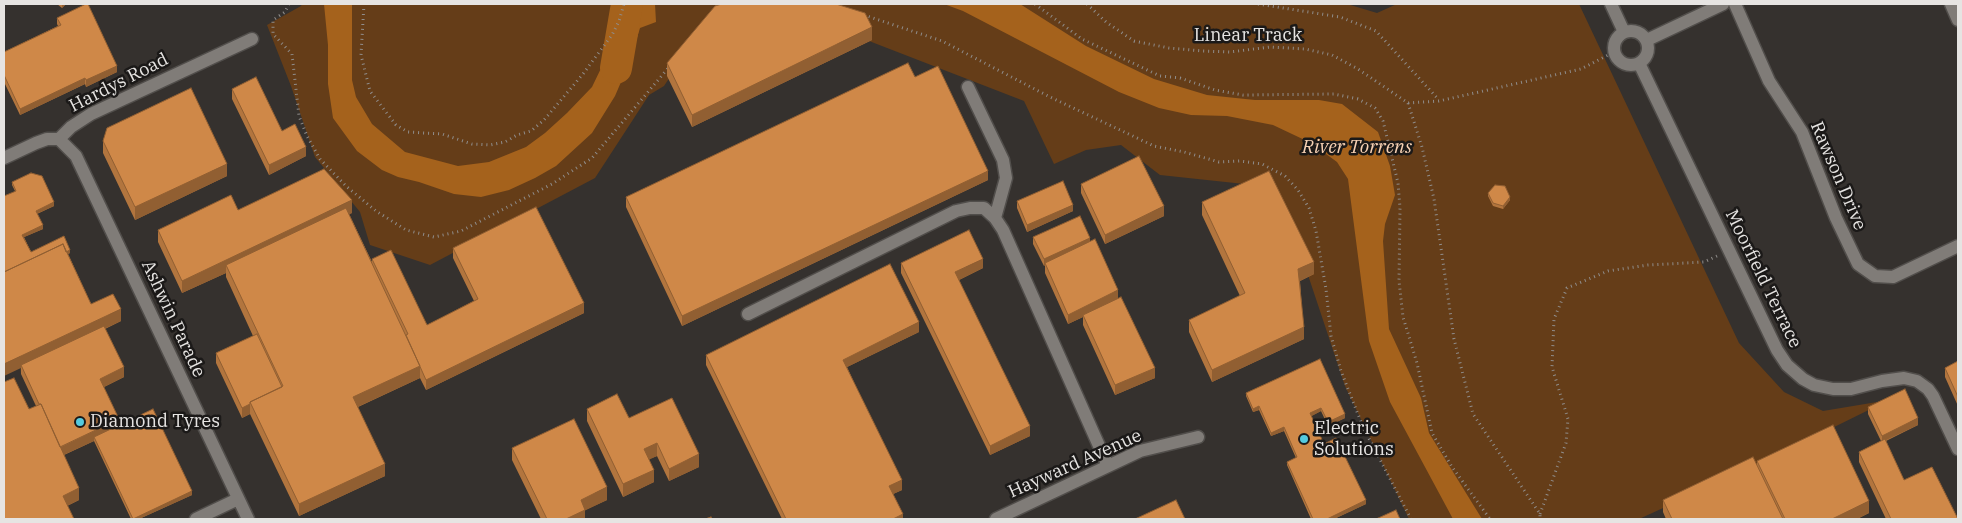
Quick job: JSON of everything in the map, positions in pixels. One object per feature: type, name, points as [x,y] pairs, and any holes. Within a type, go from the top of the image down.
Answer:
[{"type":"street","points":[[1611,4],[1624,32]]},
{"type":"street","points":[[1647,40],[1723,4]]},
{"type":"street","name":"Rawson Drive","points":[[1735,4],[1769,80],[1802,132],[1836,218],[1858,264],[1875,276],[1892,277],[1958,246]]},
{"type":"street","points":[[1951,4],[1958,20]]},
{"type":"street","points":[[1624,32],[1637,32],[1647,40],[1647,53],[1639,63],[1632,66],[1624,64],[1614,52],[1615,40],[1624,32]]},
{"type":"street","name":"Hardys Road","points":[[59,139],[72,126],[91,114],[252,38]]},
{"type":"street","name":"Moorfield Terrace","points":[[1639,63],[1777,350],[1792,370],[1814,385],[1833,389],[1851,389],[1898,378],[1917,381],[1932,396],[1958,449]]},
{"type":"street","points":[[968,87],[1003,160],[1006,178],[995,218]]},
{"type":"street","points":[[4,158],[47,139],[59,139]]},
{"type":"street","name":"Ashwin Parade","points":[[59,139],[76,156],[248,519]]},
{"type":"street","points":[[748,314],[956,211],[984,208],[995,218],[1007,239],[1108,466]]},
{"type":"street","name":"Hayward Avenue","points":[[996,519],[1140,451],[1198,437]]},
{"type":"street","points":[[196,519],[238,499]]},
{"type":"path","points":[[289,4],[285,12],[273,20],[273,34],[292,54],[299,116],[307,136],[320,159],[346,186],[376,211],[406,230],[434,237],[461,231],[552,184],[592,158],[675,59]]},
{"type":"path","points":[[364,4],[361,55],[370,92],[396,125],[408,132],[442,134],[472,144],[490,145],[505,142],[517,135],[531,131],[544,120],[583,74],[612,35],[624,4]]},
{"type":"path","points":[[1035,4],[1082,39],[1160,76],[1180,78],[1215,90],[1243,95],[1334,94],[1358,99],[1375,108],[1383,120],[1398,183],[1400,208],[1399,281],[1403,317],[1417,363],[1432,433],[1452,467],[1490,519]]},
{"type":"path","name":"Linear Track","points":[[1087,4],[1106,22],[1134,41],[1169,48],[1204,51],[1230,52],[1270,47],[1304,49],[1332,55],[1358,69],[1408,103]]},
{"type":"path","points":[[1258,4],[1340,17],[1376,31],[1439,100]]},
{"type":"path","points":[[855,12],[942,41],[1050,97],[1154,146],[1219,162],[1240,161],[1262,164],[1285,176],[1306,202],[1316,231],[1326,289],[1331,336],[1341,372],[1363,427],[1411,519]]},
{"type":"path","points":[[1540,514],[1473,414],[1454,339],[1434,199],[1422,147],[1408,103],[1439,100],[1581,68],[1614,52]]},
{"type":"path","points":[[1540,519],[1540,514],[1566,443],[1568,419],[1552,368],[1554,319],[1568,288],[1608,271],[1648,264],[1704,262],[1729,250]]},
{"type":"shaded area","points":[[302,4],[1347,4],[1377,13],[1397,4],[1579,4],[1739,343],[1784,392],[1823,411],[1889,400],[1753,467],[1639,519],[1409,519],[1345,386],[1303,260],[1263,186],[1160,175],[1121,145],[1086,150],[1054,164],[1024,101],[776,5],[688,50],[664,86],[649,95],[595,178],[430,265],[370,245],[360,212],[315,157],[291,86],[267,25]]},
{"type":"water","points":[[324,4],[352,4],[352,80],[356,97],[372,124],[405,152],[458,166],[489,162],[526,147],[567,113],[592,87],[632,4],[655,4],[656,22],[640,28],[630,61],[615,96],[592,133],[556,166],[509,190],[481,197],[454,194],[398,177],[382,170],[357,151],[333,118],[328,84],[328,45]]},
{"type":"water","name":"River Torrens","points":[[944,4],[1020,4],[1086,46],[1154,79],[1207,95],[1255,100],[1319,100],[1342,104],[1378,132],[1390,166],[1395,195],[1385,224],[1383,241],[1389,329],[1421,398],[1429,433],[1482,519],[1453,519],[1390,402],[1369,341],[1348,179],[1337,162],[1311,143],[1273,125],[1227,116],[1191,115],[1159,108],[1119,92],[963,11]]},
{"type":"building","points":[[88,4],[117,66],[86,80],[85,78],[20,109],[4,75],[4,52],[61,25],[57,18]]},
{"type":"building","points":[[722,4],[836,4],[865,13],[872,27],[692,115],[667,63],[715,6]]},
{"type":"building","points":[[908,63],[915,77],[938,66],[988,171],[682,316],[626,197]]},
{"type":"building","points":[[256,77],[282,131],[295,124],[306,147],[269,165],[232,89]]},
{"type":"building","points":[[191,88],[227,164],[135,207],[103,141],[107,128]]},
{"type":"building","points":[[1139,156],[1164,206],[1105,235],[1081,184]]},
{"type":"building","points":[[324,169],[352,200],[182,281],[158,230],[231,195],[238,210]]},
{"type":"building","points":[[1269,171],[1314,262],[1298,269],[1304,327],[1212,370],[1189,320],[1245,293],[1202,202]]},
{"type":"building","points":[[31,173],[42,176],[54,202],[36,211],[43,225],[22,235],[31,252],[64,236],[70,250],[66,252],[63,244],[4,272],[4,196],[16,191],[12,182]]},
{"type":"building","points":[[1063,181],[1073,205],[1027,225],[1017,201]]},
{"type":"building","points":[[1495,185],[1505,186],[1510,197],[1503,206],[1493,203],[1488,193]]},
{"type":"building","points":[[536,207],[584,303],[426,380],[406,335],[408,334],[372,259],[391,250],[427,325],[478,299],[453,248]]},
{"type":"building","points":[[346,208],[420,366],[353,397],[385,464],[299,504],[250,402],[283,386],[226,265]]},
{"type":"building","points":[[1080,216],[1090,238],[1044,259],[1033,237]]},
{"type":"building","points":[[969,230],[983,259],[955,272],[1030,426],[990,446],[901,263]]},
{"type":"building","points":[[1095,239],[1118,290],[1068,315],[1045,263]]},
{"type":"building","points":[[63,244],[91,304],[113,294],[121,309],[4,364],[4,272]]},
{"type":"building","points":[[890,264],[919,322],[843,360],[902,480],[889,486],[903,514],[893,519],[786,519],[706,355]]},
{"type":"building","points":[[1121,297],[1155,368],[1115,385],[1083,315]]},
{"type":"building","points":[[104,326],[124,367],[100,379],[119,419],[60,447],[21,365]]},
{"type":"building","points":[[257,334],[282,387],[250,402],[250,404],[242,408],[216,353]]},
{"type":"building","name":"Electric Solutions","points":[[1320,359],[1345,414],[1328,422],[1321,408],[1310,413],[1324,444],[1336,438],[1366,500],[1327,519],[1313,519],[1287,462],[1297,457],[1284,427],[1271,433],[1259,406],[1253,409],[1246,393]]},
{"type":"building","points":[[1958,361],[1958,397],[1945,368]]},
{"type":"building","points":[[14,378],[29,409],[41,404],[79,488],[63,496],[74,519],[4,519],[4,382]]},
{"type":"building","points":[[1905,389],[1918,418],[1882,436],[1868,407]]},
{"type":"building","points":[[617,394],[629,418],[672,398],[699,454],[669,469],[657,443],[644,449],[654,470],[623,484],[587,409]]},
{"type":"building","points":[[153,409],[192,491],[133,519],[94,437]]},
{"type":"building","points":[[574,419],[607,487],[581,500],[585,510],[566,519],[547,519],[512,448]]},
{"type":"building","points":[[1833,425],[1869,501],[1832,519],[1785,519],[1757,461]]},
{"type":"building","points":[[1885,439],[1904,480],[1932,467],[1958,519],[1891,519],[1859,452]]},
{"type":"building","points":[[1753,457],[1783,519],[1672,519],[1663,500]]},
{"type":"building","points":[[1176,500],[1185,519],[1135,519]]},
{"type":"building","points":[[1396,510],[1400,519],[1376,519]]},
{"type":"waterway","name":"River Torrens","points":[[616,68],[627,4]]},
{"type":"place","name":"Diamond Tyres","points":[[80,422]]},
{"type":"place","name":"Electric Solutions","points":[[1304,439]]}]
